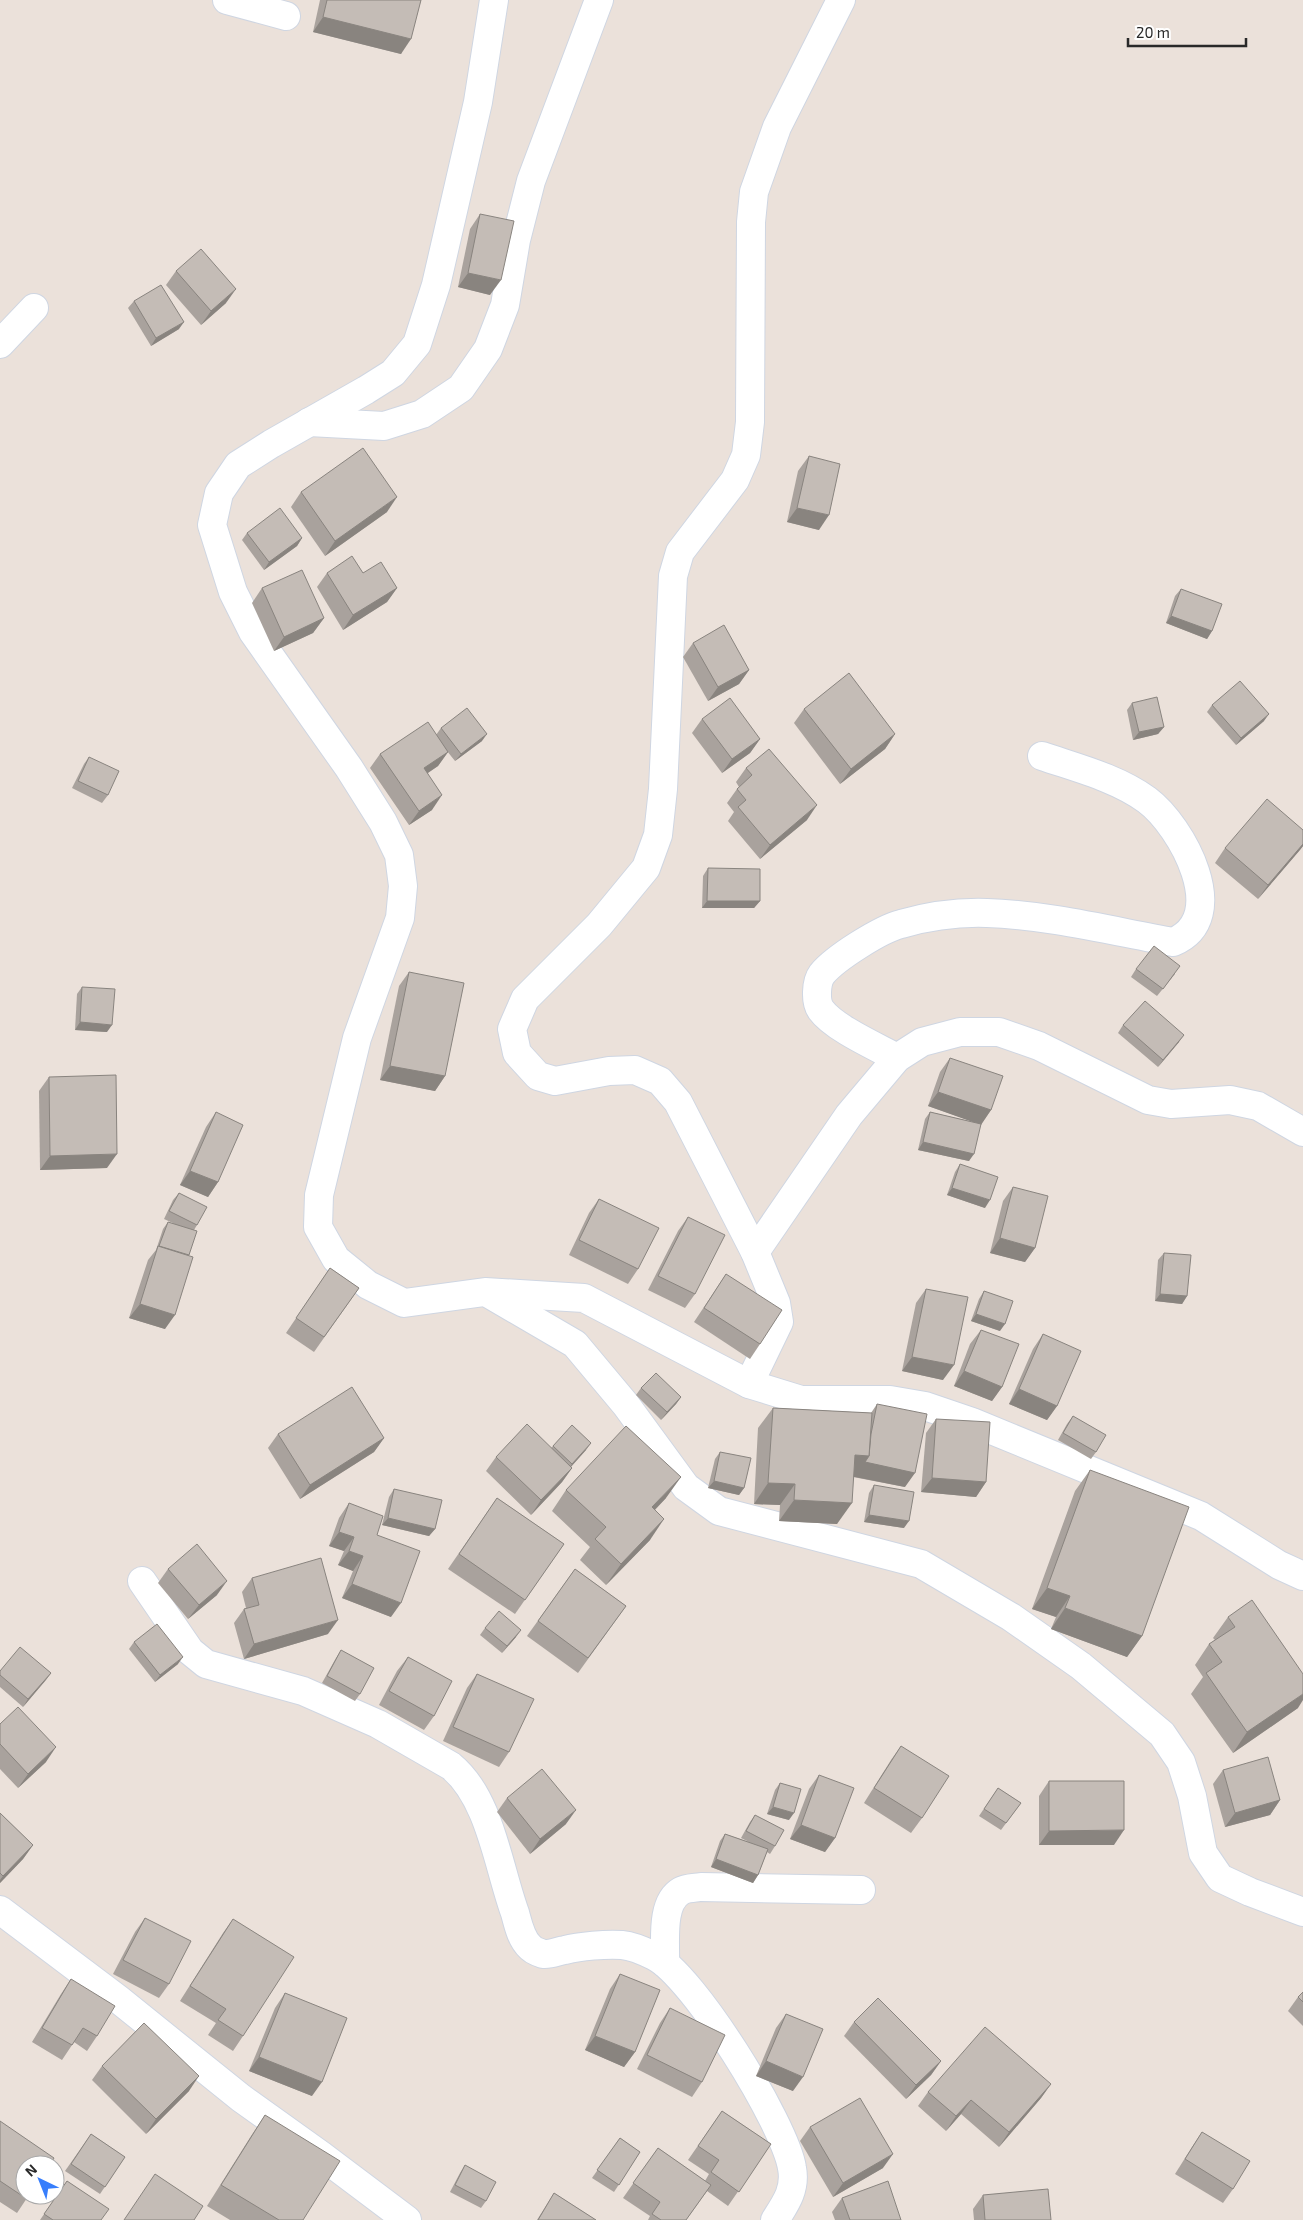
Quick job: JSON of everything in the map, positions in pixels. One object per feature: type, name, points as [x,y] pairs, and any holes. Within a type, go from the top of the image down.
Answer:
[{"type":"street","points":[[227,0],[286,16]]},
{"type":"street","points":[[494,0],[478,102],[436,284],[417,344],[393,373],[238,464],[219,493],[212,525],[233,592],[253,632],[349,768],[383,822],[399,855],[403,886],[400,918],[357,1038],[319,1195],[318,1227],[336,1259],[368,1285],[404,1303],[485,1292],[584,1298],[749,1384],[801,1400],[890,1400],[916,1405],[972,1422],[1201,1516],[1279,1565],[1303,1576]]},
{"type":"street","points":[[309,422],[384,426],[422,414],[461,388],[488,349],[505,305],[516,240],[531,181],[598,0]]},
{"type":"street","points":[[749,1384],[779,1322],[776,1303],[756,1252],[678,1102],[660,1081],[636,1070],[609,1072],[555,1081],[538,1076],[517,1054],[512,1029],[524,999],[599,925],[646,868],[658,835],[673,576],[680,552],[734,480],[746,455],[750,422],[751,222],[754,192],[776,127],[841,0]]},
{"type":"street","points":[[0,344],[34,308]]},
{"type":"street","points":[[897,1058],[834,1023],[820,1009],[816,995],[820,976],[837,959],[898,924],[939,915],[986,913],[1048,919],[1173,942],[1185,938],[1196,924],[1202,904],[1195,871],[1174,829],[1148,801],[1117,782],[1042,756]]},
{"type":"street","points":[[756,1252],[849,1115],[897,1058],[922,1042],[960,1032],[999,1032],[1040,1046],[1148,1100],[1171,1104],[1230,1100],[1258,1106],[1303,1132]]},
{"type":"street","points":[[485,1292],[575,1344],[626,1405],[686,1487],[719,1511],[921,1564],[1011,1617],[1081,1666],[1162,1734],[1180,1762],[1192,1796],[1204,1853],[1220,1878],[1250,1892],[1303,1912]]},
{"type":"street","points":[[142,1581],[190,1651],[206,1664],[311,1695],[378,1724],[451,1766],[462,1775],[482,1808],[504,1884],[523,1937],[530,1948],[543,1954],[566,1949],[622,1945],[637,1948],[666,1963],[675,1972],[708,2013],[755,2084],[785,2145],[792,2167],[793,2184],[788,2201],[775,2220]]},
{"type":"street","points":[[666,1963],[667,1914],[672,1899],[682,1890],[701,1888],[861,1890]]},
{"type":"street","points":[[0,1910],[118,1999],[241,2098],[330,2161],[407,2220]]},
{"type":"building","points":[[327,0],[421,0],[411,39],[323,17]]},
{"type":"building","points":[[480,214],[514,221],[501,280],[468,273]]},
{"type":"building","points":[[201,249],[236,289],[211,311],[176,271]]},
{"type":"building","points":[[161,285],[184,322],[156,338],[134,301]]},
{"type":"building","points":[[363,448],[397,497],[335,541],[301,492]]},
{"type":"building","points":[[809,456],[840,464],[829,515],[797,508]]},
{"type":"building","points":[[280,508],[302,538],[269,562],[247,533]]},
{"type":"building","points":[[352,556],[363,573],[381,562],[397,588],[353,615],[327,573]]},
{"type":"building","points":[[302,570],[324,618],[284,637],[262,588]]},
{"type":"building","points":[[1181,589],[1222,604],[1212,631],[1171,616]]},
{"type":"building","points":[[724,625],[749,670],[718,687],[693,643]]},
{"type":"building","points":[[849,673],[895,734],[851,769],[804,709]]},
{"type":"building","points":[[1240,681],[1269,714],[1241,738],[1212,705]]},
{"type":"building","points":[[1157,697],[1164,727],[1139,732],[1132,703]]},
{"type":"building","points":[[730,698],[760,739],[732,759],[702,719]]},
{"type":"building","points":[[467,708],[487,734],[461,754],[441,728]]},
{"type":"building","points":[[428,722],[448,752],[424,768],[442,795],[419,811],[380,754]]},
{"type":"building","points":[[769,749],[817,805],[770,845],[738,807],[746,800],[737,789],[752,775],[746,768]]},
{"type":"building","points":[[89,757],[119,771],[108,795],[78,781]]},
{"type":"building","points":[[1267,799],[1303,830],[1303,844],[1268,885],[1225,848]]},
{"type":"building","points":[[708,868],[760,869],[760,901],[707,901]]},
{"type":"building","points":[[1154,946],[1180,966],[1163,989],[1136,969]]},
{"type":"building","points":[[409,972],[464,983],[445,1076],[390,1066]]},
{"type":"building","points":[[82,987],[115,989],[112,1025],[80,1022]]},
{"type":"building","points":[[1145,1001],[1184,1035],[1163,1060],[1123,1025]]},
{"type":"building","points":[[950,1058],[1003,1076],[991,1110],[938,1092]]},
{"type":"building","points":[[116,1075],[117,1154],[50,1156],[49,1077]]},
{"type":"building","points":[[216,1112],[243,1125],[218,1182],[190,1171]]},
{"type":"building","points":[[930,1112],[981,1124],[974,1154],[923,1142]]},
{"type":"building","points":[[960,1164],[998,1177],[990,1200],[952,1188]]},
{"type":"building","points":[[1013,1187],[1048,1196],[1035,1248],[1000,1238]]},
{"type":"building","points":[[179,1193],[207,1207],[197,1225],[169,1211]]},
{"type":"building","points":[[599,1199],[659,1228],[638,1269],[579,1240]]},
{"type":"building","points":[[688,1217],[725,1235],[695,1294],[658,1276]]},
{"type":"building","points":[[168,1222],[197,1231],[189,1255],[159,1246]]},
{"type":"building","points":[[158,1246],[193,1257],[175,1315],[140,1304]]},
{"type":"building","points":[[1164,1253],[1191,1255],[1187,1296],[1160,1294]]},
{"type":"building","points":[[330,1268],[359,1288],[324,1337],[296,1318]]},
{"type":"building","points":[[726,1274],[782,1310],[760,1344],[704,1308]]},
{"type":"building","points":[[926,1289],[968,1297],[954,1365],[912,1357]]},
{"type":"building","points":[[984,1291],[1013,1301],[1005,1324],[976,1314]]},
{"type":"building","points":[[981,1330],[1019,1344],[1002,1387],[964,1371]]},
{"type":"building","points":[[1043,1334],[1081,1351],[1057,1406],[1019,1389]]},
{"type":"building","points":[[656,1373],[681,1397],[667,1412],[641,1388]]},
{"type":"building","points":[[352,1387],[384,1438],[310,1485],[278,1434]]},
{"type":"building","points":[[877,1404],[927,1414],[915,1473],[865,1462],[869,1456]]},
{"type":"building","points":[[773,1408],[872,1413],[869,1456],[855,1455],[852,1503],[794,1500],[795,1484],[768,1483]]},
{"type":"building","points":[[1073,1416],[1106,1435],[1096,1452],[1063,1433]]},
{"type":"building","points":[[936,1419],[990,1422],[986,1482],[932,1478]]},
{"type":"building","points":[[527,1424],[572,1468],[541,1500],[496,1457]]},
{"type":"building","points":[[572,1425],[591,1443],[572,1464],[553,1446]]},
{"type":"building","points":[[626,1426],[681,1477],[652,1507],[664,1519],[621,1564],[595,1539],[606,1527],[566,1490]]},
{"type":"building","points":[[720,1452],[751,1458],[744,1488],[714,1481]]},
{"type":"building","points":[[1090,1470],[1189,1507],[1142,1636],[1065,1608],[1070,1596],[1047,1588]]},
{"type":"building","points":[[874,1485],[914,1492],[909,1521],[869,1515]]},
{"type":"building","points":[[394,1489],[442,1500],[435,1529],[388,1518]]},
{"type":"building","points":[[497,1498],[564,1544],[525,1600],[459,1554]]},
{"type":"building","points":[[349,1503],[383,1516],[377,1535],[420,1551],[401,1603],[352,1584],[363,1556],[349,1551],[354,1537],[339,1532]]},
{"type":"building","points":[[197,1544],[227,1581],[199,1605],[168,1569]]},
{"type":"building","points":[[321,1558],[338,1620],[254,1644],[244,1609],[259,1605],[252,1578]]},
{"type":"building","points":[[575,1569],[626,1606],[588,1658],[538,1621]]},
{"type":"building","points":[[1252,1600],[1303,1674],[1303,1694],[1247,1732],[1206,1673],[1222,1662],[1209,1644],[1235,1627],[1228,1617]]},
{"type":"building","points":[[499,1611],[521,1630],[507,1646],[485,1628]]},
{"type":"building","points":[[157,1624],[183,1657],[160,1675],[134,1642]]},
{"type":"building","points":[[20,1647],[51,1673],[28,1699],[0,1675],[0,1671]]},
{"type":"building","points":[[341,1650],[374,1668],[360,1694],[327,1676]]},
{"type":"building","points":[[408,1657],[452,1681],[434,1716],[389,1691]]},
{"type":"building","points":[[477,1674],[534,1699],[509,1752],[453,1727]]},
{"type":"building","points":[[18,1707],[56,1747],[28,1774],[0,1744],[0,1724]]},
{"type":"building","points":[[901,1746],[949,1776],[922,1818],[874,1788]]},
{"type":"building","points":[[1268,1757],[1280,1800],[1235,1813],[1223,1770]]},
{"type":"building","points":[[542,1769],[576,1810],[540,1839],[507,1798]]},
{"type":"building","points":[[819,1775],[854,1788],[835,1838],[801,1825]]},
{"type":"building","points":[[1049,1781],[1124,1781],[1124,1830],[1049,1831]]},
{"type":"building","points":[[780,1783],[801,1789],[794,1813],[773,1807]]},
{"type":"building","points":[[998,1788],[1021,1803],[1006,1823],[984,1809]]},
{"type":"building","points":[[0,1813],[33,1845],[3,1876],[0,1873]]},
{"type":"building","points":[[755,1815],[784,1830],[775,1846],[746,1831]]},
{"type":"building","points":[[725,1834],[768,1849],[758,1875],[716,1859]]},
{"type":"building","points":[[145,1918],[191,1941],[169,1984],[123,1960]]},
{"type":"building","points":[[233,1919],[294,1957],[243,2036],[218,2020],[226,2009],[190,1986]]},
{"type":"building","points":[[620,1974],[660,1990],[635,2052],[595,2036]]},
{"type":"building","points":[[71,1979],[115,2006],[97,2036],[83,2028],[72,2045],[42,2028]]},
{"type":"building","points":[[1303,1992],[1303,2002],[1298,1997]]},
{"type":"building","points":[[285,1993],[347,2018],[322,2082],[259,2057]]},
{"type":"building","points":[[878,1998],[941,2061],[916,2085],[854,2022]]},
{"type":"building","points":[[670,2008],[725,2035],[702,2082],[647,2055]]},
{"type":"building","points":[[786,2014],[823,2029],[803,2077],[766,2061]]},
{"type":"building","points":[[144,2023],[199,2076],[156,2119],[102,2066]]},
{"type":"building","points":[[985,2027],[1051,2084],[1009,2132],[971,2100],[956,2116],[928,2092]]},
{"type":"building","points":[[860,2098],[893,2154],[843,2183],[810,2127]]},
{"type":"building","points":[[722,2111],[771,2144],[739,2192],[711,2172],[719,2160],[698,2146]]},
{"type":"building","points":[[265,2115],[340,2161],[303,2220],[279,2220],[221,2185]]},
{"type":"building","points":[[0,2121],[50,2155],[15,2155],[15,2191],[0,2181]]},
{"type":"building","points":[[1202,2132],[1250,2161],[1233,2189],[1185,2159]]},
{"type":"building","points":[[91,2134],[125,2157],[105,2187],[71,2164]]},
{"type":"building","points":[[620,2138],[640,2152],[619,2185],[597,2170]]},
{"type":"building","points":[[658,2148],[711,2185],[686,2220],[661,2220],[652,2214],[660,2202],[633,2183]]},
{"type":"building","points":[[465,2165],[496,2182],[486,2201],[455,2185]]},
{"type":"building","points":[[155,2174],[203,2206],[194,2220],[124,2220]]},
{"type":"building","points":[[67,2181],[109,2209],[101,2220],[53,2220],[44,2214],[50,2205],[65,2205],[65,2184]]},
{"type":"building","points":[[888,2181],[901,2220],[850,2220],[842,2198]]},
{"type":"building","points":[[1048,2189],[1051,2220],[985,2220],[983,2195]]},
{"type":"building","points":[[554,2193],[596,2220],[538,2220]]}]
